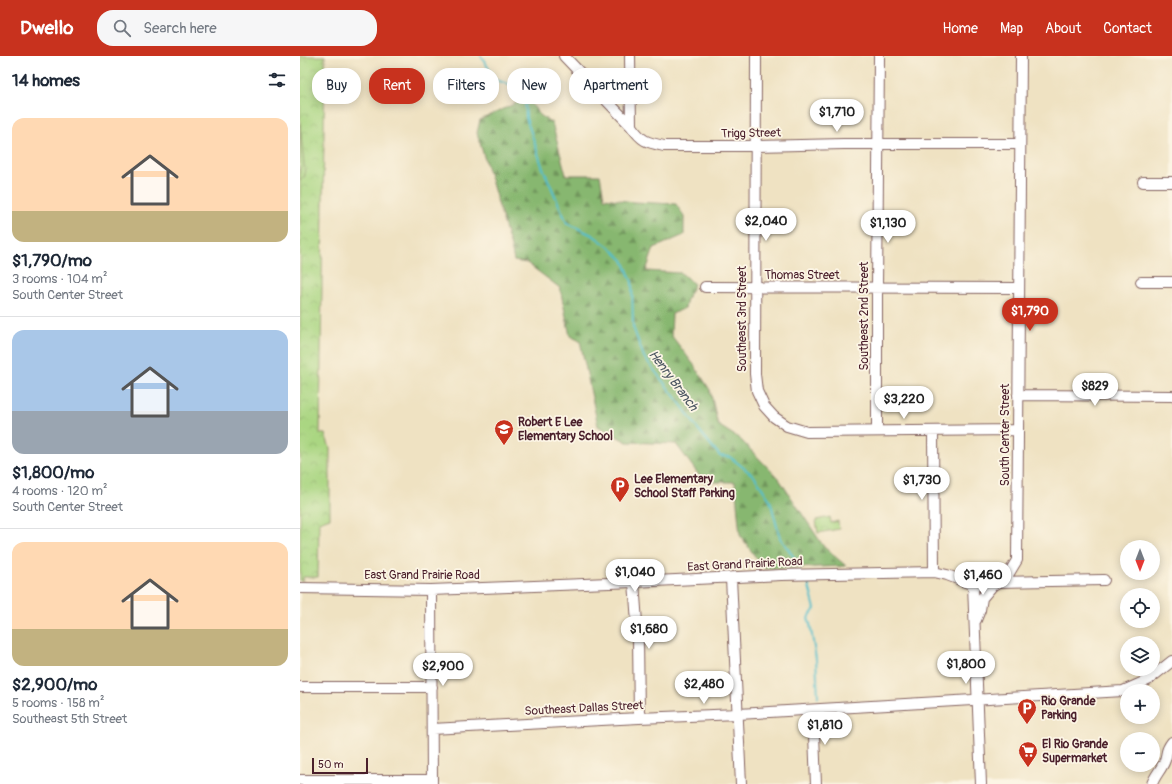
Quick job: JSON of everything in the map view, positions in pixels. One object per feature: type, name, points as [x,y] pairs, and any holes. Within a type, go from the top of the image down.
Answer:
[{"type":"street","points":[[564,56],[631,126]]},
{"type":"street","points":[[630,56],[631,126]]},
{"type":"street","name":"Southeast 3rd Street","points":[[756,56],[755,374],[757,391],[764,406],[774,417],[787,426],[807,432],[876,431]]},
{"type":"street","name":"Southeast 2nd Street","points":[[876,431],[879,56]]},
{"type":"street","name":"South Center Street","points":[[974,624],[980,610],[982,598],[997,583],[1008,575],[1017,560],[1021,56]]},
{"type":"street","name":"Trigg Street","points":[[631,126],[640,138],[651,143],[664,146],[1020,144]]},
{"type":"street","points":[[1142,182],[1172,182]]},
{"type":"street","points":[[1141,282],[1172,282]]},
{"type":"street","name":"Thomas Street","points":[[705,287],[1019,288]]},
{"type":"street","points":[[1018,395],[1172,396]]},
{"type":"street","points":[[876,431],[1018,430]]},
{"type":"street","points":[[933,431],[934,572]]},
{"type":"street","name":"East Grand Prairie Road","points":[[300,588],[431,590],[781,575],[934,572],[947,575],[973,585]]},
{"type":"street","points":[[731,578],[741,784]]},
{"type":"street","points":[[980,784],[973,585],[1104,580]]},
{"type":"street","points":[[634,582],[638,636],[639,718]]},
{"type":"street","points":[[300,780],[432,782],[431,590]]},
{"type":"street","name":"Southeast Dallas Street","points":[[432,729],[813,710],[1123,691],[1148,680],[1172,661]]},
{"type":"street","points":[[300,687],[432,687]]},
{"type":"street","points":[[813,710],[816,784]]},
{"type":"street","points":[[1152,784],[1168,758],[1167,749],[1172,742]]},
{"type":"green space","points":[[300,56],[325,56],[325,68],[312,68],[312,104],[324,104],[320,434],[325,434],[330,448],[330,518],[319,522],[318,577],[303,577],[303,581],[300,581]]},
{"type":"green space","points":[[514,104],[532,104],[540,115],[552,123],[566,175],[600,175],[604,198],[634,202],[676,204],[684,216],[684,235],[654,248],[646,271],[681,273],[694,284],[687,299],[685,308],[672,314],[671,335],[694,365],[710,390],[718,425],[740,439],[779,479],[824,547],[846,566],[764,569],[740,535],[735,482],[704,482],[676,444],[627,442],[598,426],[580,341],[570,336],[560,288],[527,263],[514,261],[477,133],[480,120]]},
{"type":"green space","points":[[300,124],[305,176],[300,180]]},
{"type":"green space","points":[[830,517],[831,523],[838,521],[839,529],[818,533],[816,520]]},
{"type":"waterway","name":"Henry Branch","points":[[481,56],[496,80],[511,85],[525,99],[526,118],[542,166],[567,223],[594,236],[623,260],[632,282],[633,327],[644,357],[720,456],[730,457],[754,476],[770,500],[780,538],[801,567]]},
{"type":"waterway","name":"Henry Branch","points":[[808,582],[815,609],[808,618],[816,659],[818,697]]},
{"type":"place","name":"Robert E Lee Elementary School","points":[[504,446]]},
{"type":"place","name":"Lee Elementary School Staff Parking","points":[[620,503]]},
{"type":"place","name":"Rio Grande Parking","points":[[1027,725]]},
{"type":"place","name":"El Rio Grande Supermarket","points":[[1028,768]]}]
